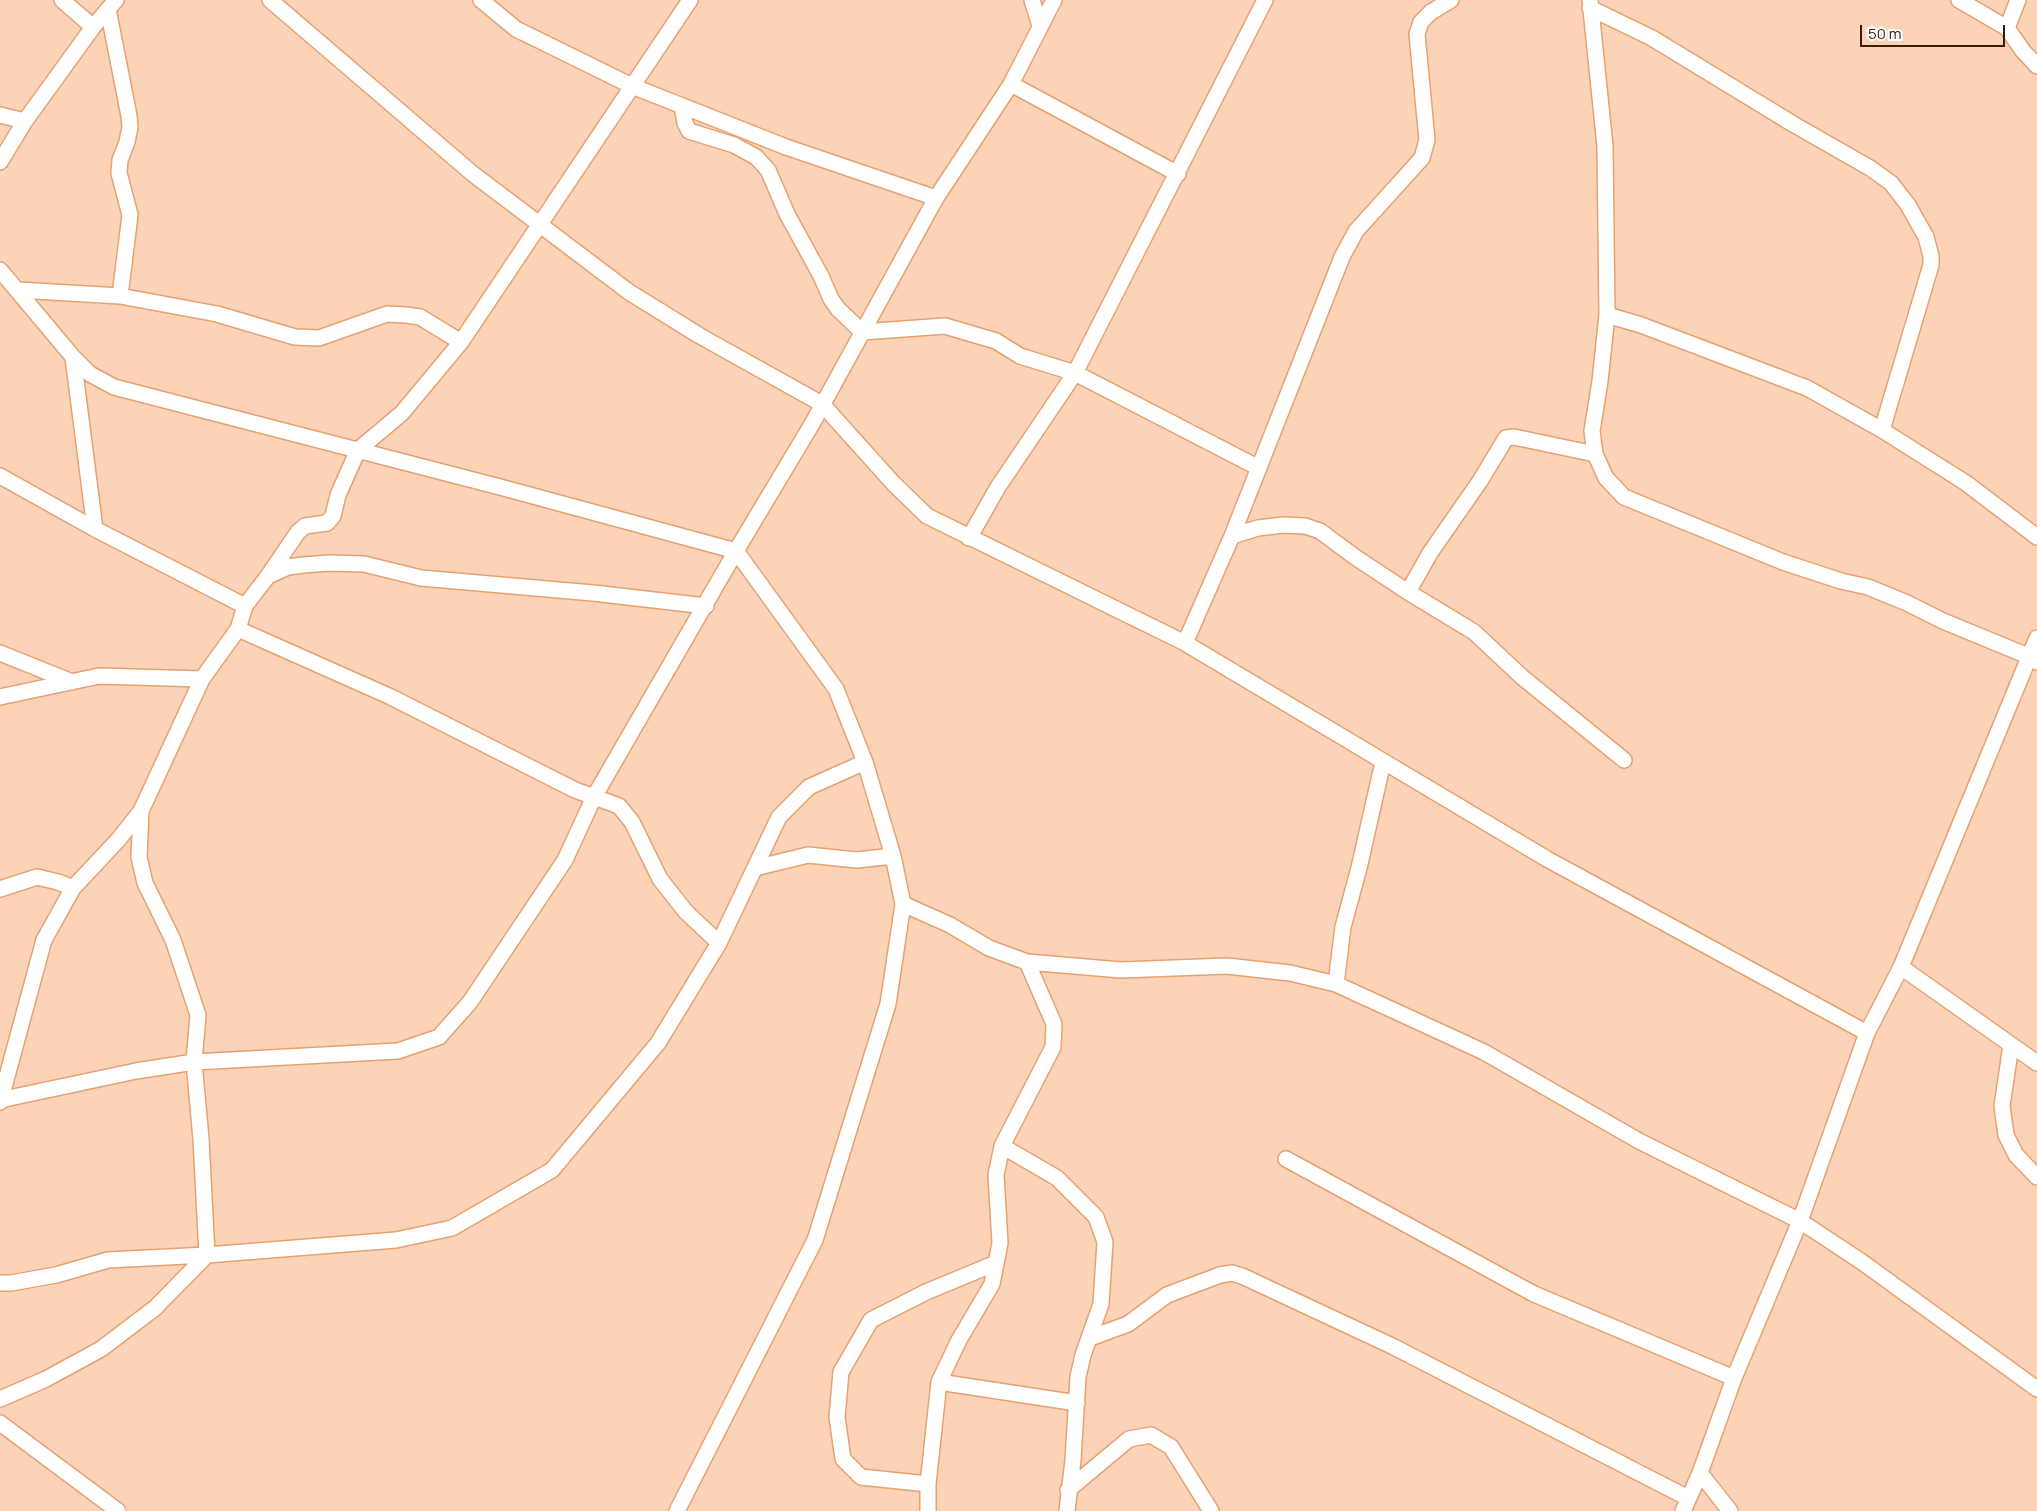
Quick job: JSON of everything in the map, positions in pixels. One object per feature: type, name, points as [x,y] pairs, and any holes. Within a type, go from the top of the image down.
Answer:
[{"type":"street","points":[[62,0],[93,27]]},
{"type":"street","points":[[270,0],[473,174],[629,292],[700,336],[822,404],[893,483],[927,516],[1185,643],[1547,858],[1867,1033]]},
{"type":"street","points":[[481,0],[516,30],[632,86],[786,147],[936,198]]},
{"type":"street","points":[[690,0],[461,342],[402,414],[358,450],[338,495],[333,516],[327,523],[305,526],[298,532],[245,606],[238,629],[202,680],[140,810],[118,840],[73,888],[44,940],[0,1101],[136,1071],[194,1062],[398,1051],[439,1036],[470,1002],[565,860],[594,797],[822,404],[936,198],[1011,84],[1054,0]]},
{"type":"street","points":[[1032,0],[1040,26]]},
{"type":"street","points":[[969,538],[998,487],[1075,373],[1265,0]]},
{"type":"street","points":[[1185,643],[1232,536],[1342,256],[1356,232],[1422,158],[1427,140],[1417,34],[1421,22],[1431,12],[1451,0]]},
{"type":"street","points":[[1959,0],[2007,28],[2023,51],[2037,66]]},
{"type":"street","points":[[2007,28],[2018,0]]},
{"type":"street","points":[[1590,4],[1605,146],[1607,315],[1600,381],[1592,431],[1595,454],[1606,478],[1624,497],[1783,562],[1841,581],[1868,587],[1907,603],[1934,618],[2033,660]]},
{"type":"street","points":[[1590,4],[1652,38],[1793,124],[1870,168],[1891,183],[1908,205],[1926,237],[1931,256],[1931,265],[1882,430]]},
{"type":"street","points":[[0,162],[25,121],[93,27],[112,5]]},
{"type":"street","points":[[112,5],[130,127],[119,166],[119,173],[130,214],[120,296]]},
{"type":"street","points":[[1011,84],[1178,174]]},
{"type":"street","points":[[682,106],[685,123],[689,131],[734,145],[756,157],[768,170],[787,214],[821,276],[831,299],[838,309],[862,332],[945,326],[996,341],[1020,356],[1075,373],[1258,468]]},
{"type":"street","points":[[0,115],[25,121]]},
{"type":"street","points":[[0,270],[73,357],[90,374],[114,387],[736,551],[836,689],[865,762],[893,856],[903,904],[888,1004],[815,1240],[677,1511]]},
{"type":"street","points":[[18,290],[120,296],[217,314],[294,336],[319,338],[387,314],[406,315],[420,317],[461,342]]},
{"type":"street","points":[[1607,315],[1641,325],[1807,388],[1882,430],[1966,483],[2037,537]]},
{"type":"street","points":[[73,357],[94,529]]},
{"type":"street","points":[[1408,592],[1430,553],[1480,481],[1506,438],[1514,437],[1595,454]]},
{"type":"street","points":[[0,476],[94,529],[245,606]]},
{"type":"street","points":[[1232,536],[1258,528],[1283,526],[1305,526],[1320,531],[1408,592],[1474,632],[1522,677],[1624,760]]},
{"type":"street","points":[[268,576],[288,567],[303,565],[329,563],[364,564],[422,578],[593,593],[706,606]]},
{"type":"street","points":[[238,629],[391,697],[575,790],[619,806],[632,822],[660,879],[686,912],[719,943]]},
{"type":"street","points":[[1090,1338],[1128,1324],[1167,1295],[1220,1275],[1232,1274],[1242,1276],[1392,1346],[1686,1505],[1700,1473],[1734,1378],[1800,1221],[1867,1033],[1901,967],[2033,660],[2037,638]]},
{"type":"street","points":[[0,652],[72,682]]},
{"type":"street","points":[[0,697],[99,676],[202,680]]},
{"type":"street","points":[[0,1283],[11,1283],[56,1275],[108,1260],[207,1255],[396,1240],[452,1228],[552,1170],[658,1042],[719,943],[779,817],[809,787],[865,762]]},
{"type":"street","points":[[1336,984],[1343,927],[1359,868],[1383,762]]},
{"type":"street","points":[[0,1399],[46,1379],[102,1349],[155,1308],[207,1255],[201,1139],[194,1062],[198,1015],[173,940],[145,883],[140,857],[140,810]]},
{"type":"street","points":[[755,868],[808,855],[857,860],[893,856]]},
{"type":"street","points":[[0,889],[37,877],[73,888]]},
{"type":"street","points":[[903,904],[950,926],[989,948],[1026,962],[1121,970],[1227,966],[1290,973],[1336,984],[1484,1052],[1639,1141],[1800,1221],[1862,1262],[2037,1389]]},
{"type":"street","points":[[928,1511],[928,1484],[939,1382],[958,1340],[992,1284],[1000,1243],[996,1175],[1002,1146],[1053,1047],[1054,1024],[1026,962]]},
{"type":"street","points":[[1901,967],[2037,1063]]},
{"type":"street","points":[[2011,1045],[2002,1106],[2006,1135],[2016,1156],[2037,1177]]},
{"type":"street","points":[[1002,1146],[1057,1178],[1096,1217],[1105,1242],[1101,1304],[1083,1355],[1078,1377],[1073,1460],[1067,1511]]},
{"type":"street","points":[[1286,1159],[1534,1294],[1734,1378]]},
{"type":"street","points":[[928,1484],[861,1477],[843,1459],[836,1417],[841,1372],[871,1320],[926,1292],[996,1263]]},
{"type":"street","points":[[939,1382],[1077,1403]]},
{"type":"street","points":[[0,1423],[118,1511]]},
{"type":"street","points":[[1068,1490],[1129,1439],[1151,1435],[1171,1447],[1211,1511]]},
{"type":"street","points":[[1073,1460],[1096,1466]]},
{"type":"street","points":[[1700,1473],[1730,1511]]}]
